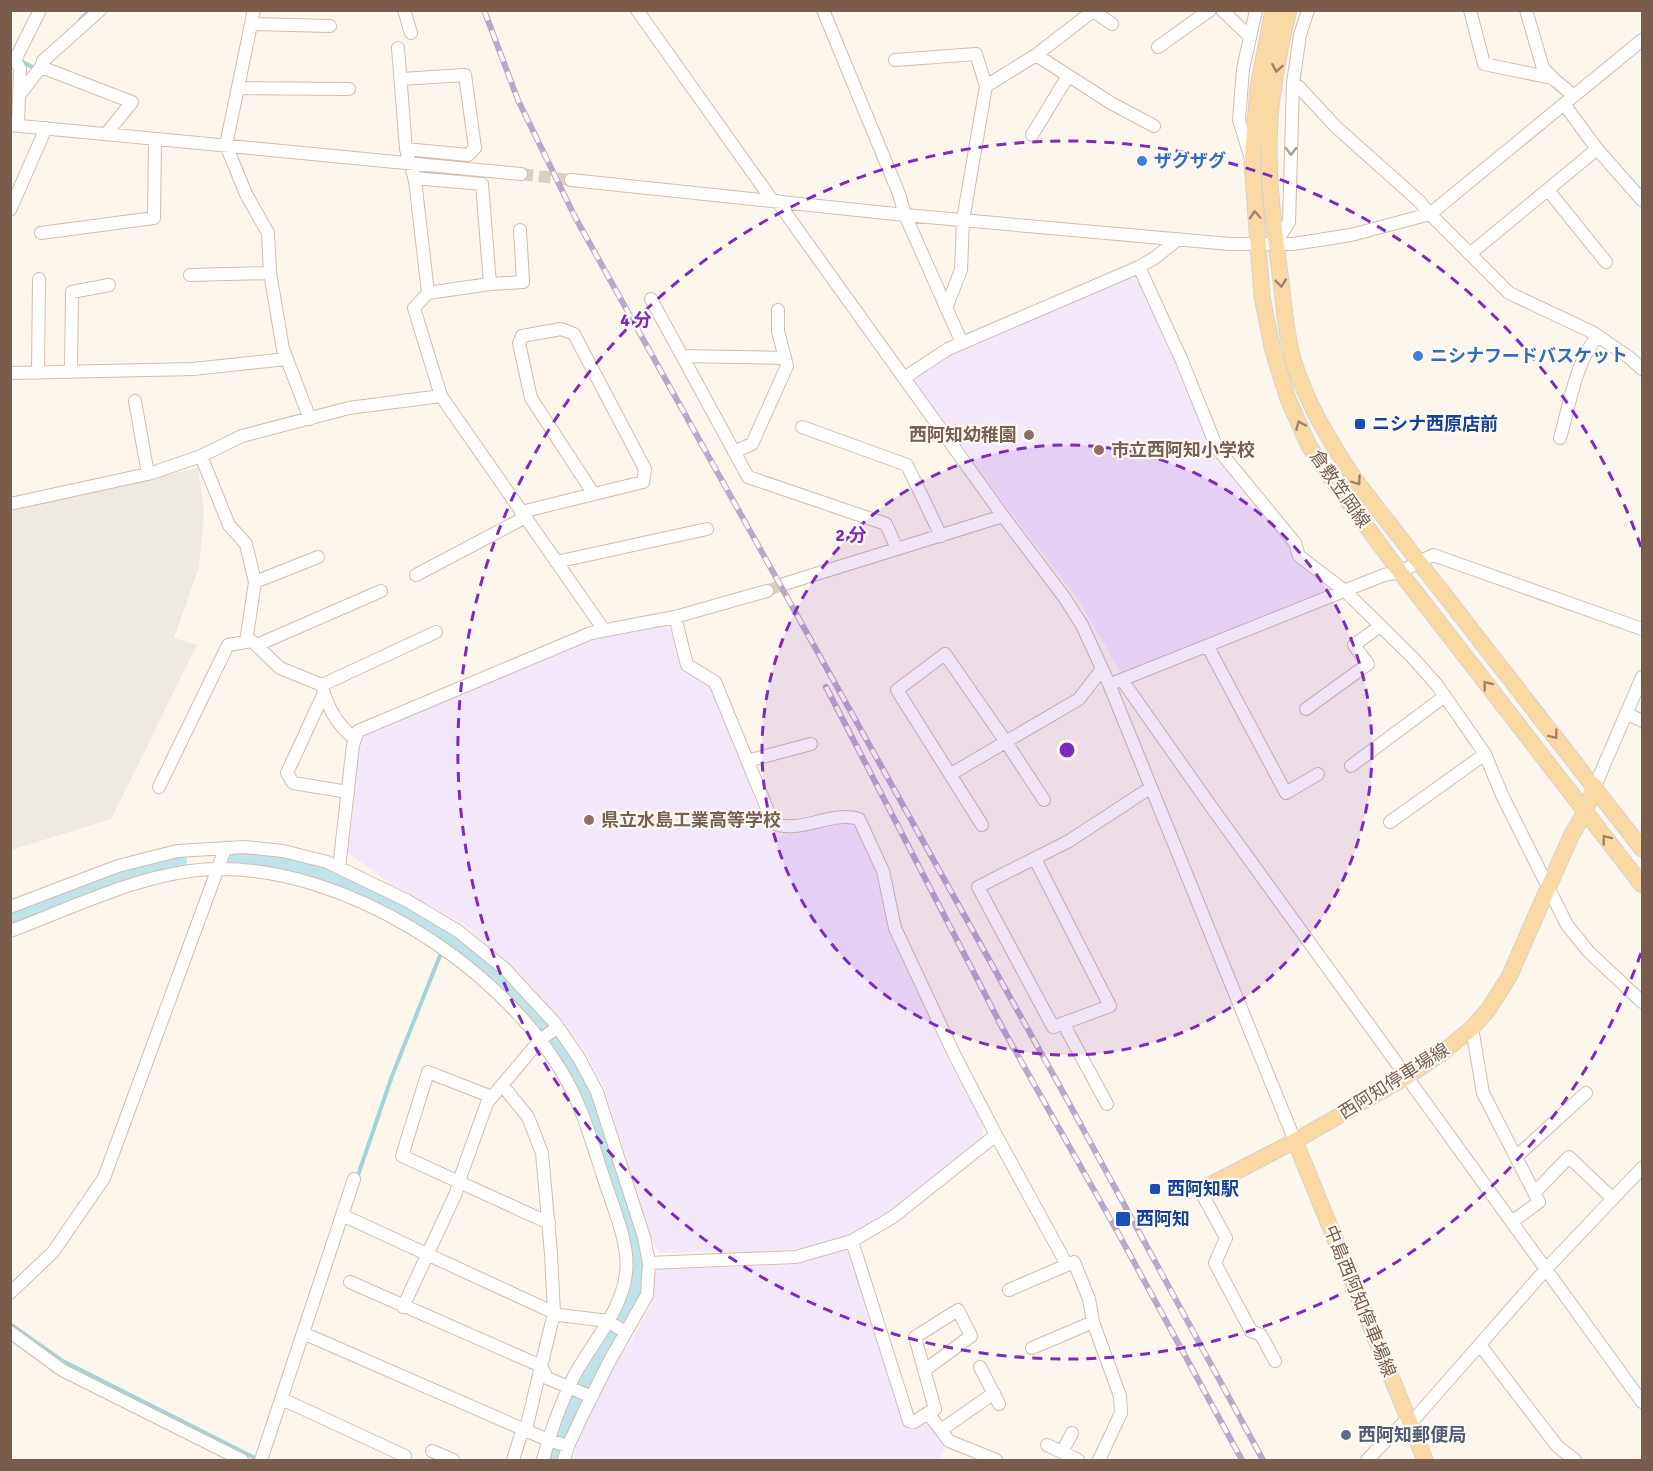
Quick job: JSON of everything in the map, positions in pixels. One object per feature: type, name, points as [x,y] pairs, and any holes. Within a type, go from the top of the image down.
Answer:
[{"type":"main road","name":"倉敷笠岡線","points":[[1273,10],[1258,87],[1252,163],[1262,297],[1273,351],[1288,399],[1315,455],[1400,572],[1642,885]]},
{"type":"main road","name":"倉敷笠岡線","points":[[1289,10],[1281,42],[1272,103],[1271,190],[1275,244],[1287,332],[1293,360],[1307,396],[1328,438],[1356,481],[1642,849]]},
{"type":"main road","name":"西阿知停車場線","points":[[1200,1190],[1295,1141],[1408,1076],[1442,1053],[1472,1028],[1500,992],[1549,890],[1571,836],[1585,812],[1594,786]]},
{"type":"main road","name":"中島西阿知停車場線","points":[[1295,1141],[1425,1461]]},
{"type":"street","points":[[40,10],[13,60],[20,69],[20,94],[14,125],[521,174]]},
{"type":"street","points":[[20,94],[41,68],[43,61],[100,10]]},
{"type":"street","points":[[254,10],[226,146],[246,194],[268,233],[270,273],[283,349],[310,419]]},
{"type":"street","points":[[404,10],[411,33]]},
{"type":"street","points":[[637,10],[1064,597],[1082,626],[1109,684],[1295,1141]]},
{"type":"street","points":[[823,10],[899,194],[905,215],[962,343]]},
{"type":"street","points":[[1158,48],[1210,10]]},
{"type":"street","points":[[1222,10],[1250,37]]},
{"type":"street","points":[[1252,163],[1239,120],[1243,69],[1256,10]]},
{"type":"street","points":[[1275,244],[1289,222],[1293,83],[1300,35],[1308,10]]},
{"type":"street","points":[[1470,10],[1484,63],[1552,78]]},
{"type":"street","points":[[1526,10],[1543,68],[1574,96]]},
{"type":"street","points":[[986,86],[1036,55],[1094,11],[1112,24]]},
{"type":"street","points":[[251,24],[330,26]]},
{"type":"street","points":[[572,180],[905,215],[1178,239],[1293,244],[1351,235],[1430,214],[1642,40]]},
{"type":"street","points":[[398,48],[406,149],[414,178],[428,293]]},
{"type":"street","points":[[895,60],[976,54],[986,86],[963,220],[961,270],[946,308]]},
{"type":"street","points":[[1036,55],[1111,103],[1154,126]]},
{"type":"street","points":[[41,68],[132,102],[106,134]]},
{"type":"street","points":[[401,79],[465,75],[475,148],[468,155],[406,149]]},
{"type":"street","points":[[1032,135],[1068,76]]},
{"type":"street","points":[[1293,83],[1336,127],[1419,201],[1509,293],[1598,336],[1642,369]]},
{"type":"street","points":[[238,87],[349,89]]},
{"type":"street","points":[[1564,104],[1597,149],[1642,200]]},
{"type":"street","points":[[10,210],[46,128]]},
{"type":"street","points":[[41,233],[154,218],[155,140]]},
{"type":"street","points":[[1471,254],[1597,149]]},
{"type":"street","points":[[414,178],[482,184],[490,284]]},
{"type":"street","points":[[1548,190],[1606,262]]},
{"type":"street","points":[[520,230],[523,282],[490,284],[428,293],[414,308],[441,396],[604,630]]},
{"type":"street","points":[[904,378],[948,349],[1140,267],[1178,239]]},
{"type":"street","points":[[1140,267],[1182,361],[1217,448],[1295,543],[1299,556],[1345,591],[1413,658],[1444,696],[1485,754],[1502,795],[1567,925],[1589,952],[1642,1002]]},
{"type":"street","points":[[190,275],[270,273]]},
{"type":"street","points":[[38,373],[39,279]]},
{"type":"street","points":[[71,372],[72,292],[109,285]]},
{"type":"street","points":[[651,299],[748,477],[886,524],[897,549]]},
{"type":"street","points":[[734,452],[753,444],[787,366],[778,331],[778,310]]},
{"type":"street","points":[[416,575],[522,515],[594,493],[643,482],[645,469],[574,334],[561,329],[522,336],[519,342],[531,398],[594,493]]},
{"type":"street","points":[[1560,438],[1579,371],[1593,341],[1598,336]]},
{"type":"street","points":[[682,356],[785,358]]},
{"type":"street","points":[[10,373],[193,369],[287,359]]},
{"type":"street","points":[[10,504],[148,474],[201,456],[242,436],[349,408],[441,396]]},
{"type":"street","points":[[135,401],[148,474]]},
{"type":"street","points":[[802,427],[907,465],[941,536]]},
{"type":"street","points":[[201,456],[229,525],[246,544],[255,582],[251,644]]},
{"type":"street","points":[[784,585],[1003,516]]},
{"type":"street","points":[[556,562],[707,529]]},
{"type":"street","points":[[1109,684],[1384,575],[1400,572],[1433,555],[1642,629]]},
{"type":"street","points":[[255,582],[318,557]]},
{"type":"street","points":[[159,787],[228,645],[251,644],[381,591]]},
{"type":"street","points":[[339,868],[355,738],[358,731],[604,630],[615,630],[675,617],[767,591]]},
{"type":"street","points":[[675,617],[687,664],[715,682],[773,823],[783,828],[848,815],[859,819],[883,871],[895,928],[955,1056],[1067,1265]]},
{"type":"street","points":[[1306,709],[1368,664],[1354,645],[1380,626]]},
{"type":"street","points":[[348,792],[292,783],[287,773],[322,690],[436,632]]},
{"type":"street","points":[[251,644],[280,668],[322,690],[346,733],[355,738]]},
{"type":"street","points":[[1208,646],[1286,793],[1318,774]]},
{"type":"street","points":[[982,825],[897,690],[945,654],[1044,800]]},
{"type":"street","points":[[951,774],[1079,699],[1102,669]]},
{"type":"street","points":[[1594,786],[1642,677]]},
{"type":"street","points":[[1122,680],[1642,1402]]},
{"type":"street","points":[[1351,766],[1444,696]]},
{"type":"street","points":[[1626,713],[1642,721]]},
{"type":"street","points":[[747,760],[811,744]]},
{"type":"street","points":[[1390,822],[1485,754]]},
{"type":"street","points":[[1035,858],[1110,1006],[1053,1027],[978,887],[1035,858],[1069,842],[1150,788]]},
{"type":"street","points":[[10,907],[118,866],[177,851],[245,847],[282,851],[327,862],[406,900],[458,931],[505,969],[550,1033],[561,1069],[580,1106],[625,1248],[627,1273],[618,1301],[617,1327],[580,1392],[558,1443],[564,1461]]},
{"type":"street","points":[[10,1293],[53,1252],[104,1178],[225,849]]},
{"type":"street","points":[[10,931],[132,885],[189,871],[218,869],[250,871],[299,879],[363,904],[441,946],[579,1058],[597,1092],[644,1238],[649,1263],[647,1295],[617,1327],[580,1392],[558,1443],[543,1461]]},
{"type":"street","points":[[1063,1023],[1107,1104]]},
{"type":"street","points":[[1472,1028],[1483,1093],[1539,1202],[1513,1221]]},
{"type":"street","points":[[403,1307],[456,1193],[487,1103],[550,1033]]},
{"type":"street","points":[[492,1097],[428,1072],[402,1156],[549,1223]]},
{"type":"street","points":[[502,1085],[528,1117],[542,1153],[554,1313],[525,1429],[513,1461]]},
{"type":"street","points":[[1516,1157],[1586,1093]]},
{"type":"street","points":[[649,1263],[796,1257],[852,1241],[892,1217],[996,1135]]},
{"type":"street","points":[[1534,1193],[1569,1157],[1613,1199]]},
{"type":"street","points":[[1367,1461],[1409,1421],[1480,1345],[1547,1268],[1642,1168]]},
{"type":"street","points":[[261,1461],[354,1179]]},
{"type":"street","points":[[1200,1190],[1226,1238],[1215,1263],[1251,1331],[1261,1335],[1275,1361]]},
{"type":"street","points":[[343,1216],[554,1313],[617,1327]]},
{"type":"street","points":[[852,1241],[909,1421],[914,1422],[935,1409],[915,1337],[958,1310],[971,1336],[925,1370]]},
{"type":"street","points":[[1009,1290],[1074,1262],[1089,1299],[1093,1322],[1120,1396],[1120,1413],[1100,1461]]},
{"type":"street","points":[[350,1282],[542,1366],[547,1378],[580,1392]]},
{"type":"street","points":[[1032,1348],[1093,1322]]},
{"type":"street","points":[[10,1332],[62,1370],[242,1461]]},
{"type":"street","points":[[303,1333],[558,1443]]},
{"type":"street","points":[[1480,1345],[1557,1446],[1575,1461]]},
{"type":"street","points":[[941,1430],[997,1399],[980,1367]]},
{"type":"street","points":[[282,1399],[405,1456]]},
{"type":"street","points":[[928,1413],[949,1441],[996,1461]]},
{"type":"street","points":[[1062,1452],[1072,1433]]},
{"type":"street","points":[[1047,1445],[1078,1461]]},
{"type":"street","points":[[432,1451],[453,1461]]},
{"type":"shaded area","points":[[1129,277],[1144,285],[1205,430],[1293,545],[1338,591],[1123,676],[1077,598],[913,386],[914,378],[951,350]]},
{"type":"shaded area","points":[[198,468],[204,513],[199,567],[174,638],[197,645],[111,819],[11,850],[10,511]]},
{"type":"shaded area","points":[[665,624],[674,633],[684,670],[711,687],[774,837],[847,821],[855,825],[873,860],[948,1060],[984,1126],[982,1137],[889,1213],[854,1233],[829,1243],[777,1252],[660,1253],[654,1245],[603,1085],[564,1022],[515,971],[465,925],[389,883],[347,852],[353,810],[357,746],[364,735],[594,639]]},
{"type":"shaded area","points":[[851,1247],[907,1422],[928,1416],[947,1443],[939,1460],[572,1460],[582,1427],[615,1363],[633,1338],[652,1302],[654,1270],[792,1265]]},
{"type":"waterway","points":[[80,20],[90,10]]},
{"type":"waterway","points":[[21,61],[34,68]]},
{"type":"waterway","points":[[232,859],[273,862],[313,872],[353,886],[429,925],[465,949],[498,976],[555,1038],[575,1069],[596,1119],[629,1223],[635,1249],[637,1276],[630,1302],[577,1397],[553,1460]]},
{"type":"waterway","points":[[10,919],[104,883],[176,862]]},
{"type":"waterway","points":[[451,944],[455,941]]},
{"type":"waterway","points":[[357,1178],[392,1076],[441,953]]},
{"type":"waterway","points":[[10,1324],[61,1360],[257,1459]]},
{"type":"tunnel","points":[[521,174],[571,180]]},
{"type":"tunnel","points":[[767,591],[784,584]]},
{"type":"railway","points":[[484,10],[518,100],[575,217],[1064,1094],[1263,1460]]},
{"type":"railway","points":[[826,687],[1003,1029],[1242,1460]]},
{"type":"place","name":"ザグザグ","points":[[1142,161]]},
{"type":"place","name":"ニシナフードバスケット","points":[[1418,356]]},
{"type":"place","name":"ニシナ西原店前","points":[[1360,424]]},
{"type":"place","name":"西阿知幼稚園","points":[[1029,435]]},
{"type":"place","name":"市立西阿知小学校","points":[[1099,450]]},
{"type":"place","name":"県立水島工業高等学校","points":[[589,820]]},
{"type":"place","name":"西阿知駅","points":[[1155,1189]]},
{"type":"place","name":"西阿知","points":[[1123,1219]]},
{"type":"place","name":"西阿知郵便局","points":[[1346,1435]]}]
